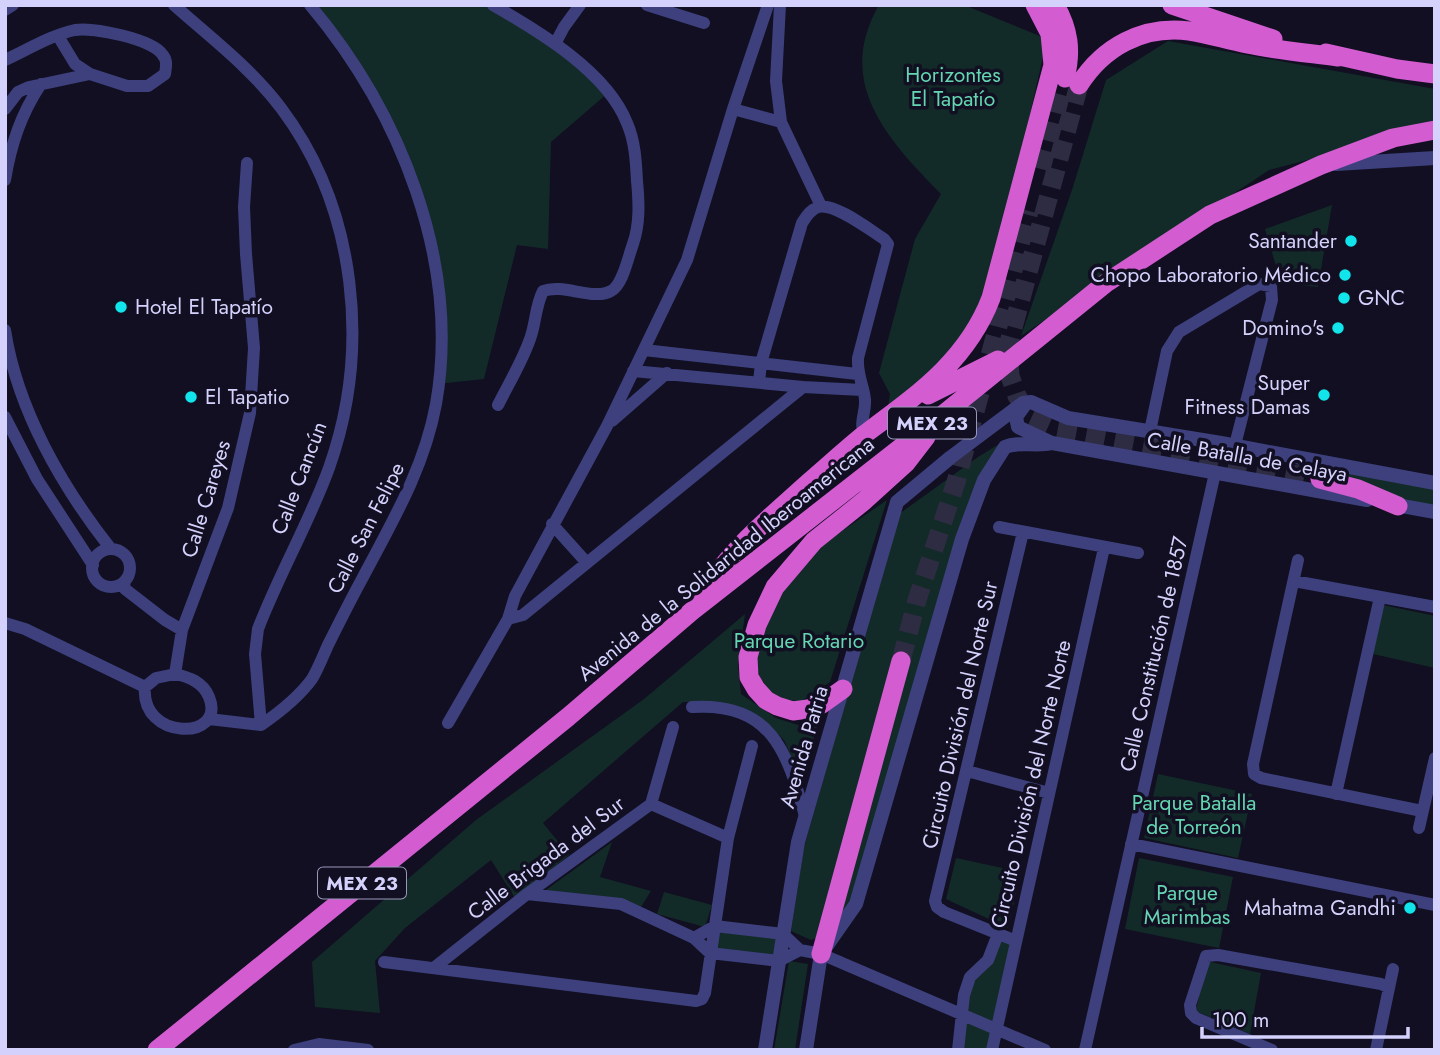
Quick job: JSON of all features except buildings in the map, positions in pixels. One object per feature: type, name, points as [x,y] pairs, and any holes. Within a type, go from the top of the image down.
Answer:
[{"type":"highway","points":[[692,611],[713,576],[741,543],[864,435],[933,382],[978,330],[991,298],[1053,65],[1050,34],[1035,5]]},
{"type":"highway","points":[[1055,5],[1066,27],[1068,65],[1072,81],[1115,47],[1138,36],[1164,30],[1190,32],[1249,45],[1435,74]]},
{"type":"highway","points":[[1172,5],[1276,40],[1338,57]]},
{"type":"highway","name":"Avenida de la Solidaridad Iberoamericana","points":[[157,1050],[557,726],[692,611],[1106,283],[1210,215],[1321,165],[1393,138],[1435,130]]},
{"type":"highway","points":[[899,410],[1033,342]]},
{"type":"highway","points":[[843,688],[822,704],[808,709],[793,711],[766,699],[749,677],[748,657],[757,625],[775,587],[814,541],[906,463],[945,413]]},
{"type":"highway","points":[[1320,479],[1358,489],[1398,506]]},
{"type":"highway","points":[[821,954],[901,661]]},
{"type":"street","points":[[5,10],[13,5]]},
{"type":"street","name":"Calle Cancún","points":[[174,5],[248,71],[280,106],[302,138],[320,172],[345,251],[353,334],[341,428],[328,468],[258,629],[255,667],[261,725]]},
{"type":"street","name":"Calle San Felipe","points":[[261,725],[286,707],[312,679],[401,508],[420,462],[436,404],[441,347],[438,287],[425,223],[399,146],[366,84],[310,5]]},
{"type":"street","points":[[494,5],[555,44],[586,68],[612,95],[628,124],[636,166],[638,231],[619,283],[612,291],[602,294],[552,287],[542,291],[536,303],[529,343],[498,405]]},
{"type":"street","points":[[555,44],[580,5]]},
{"type":"street","points":[[647,5],[704,23]]},
{"type":"street","points":[[448,723],[508,619],[514,596],[607,426],[687,260],[733,108],[768,5]]},
{"type":"street","points":[[780,5],[776,41],[776,81],[781,122],[821,206]]},
{"type":"street","points":[[5,60],[58,36],[75,30],[90,30],[149,43],[161,51],[167,61],[165,74],[148,86],[127,86],[90,74],[75,64],[58,36]]},
{"type":"street","points":[[758,34],[776,41]]},
{"type":"street","points":[[5,108],[18,92],[41,84],[90,74]]},
{"type":"street","points":[[5,180],[15,132],[27,105],[41,84]]},
{"type":"street","points":[[733,108],[781,122]]},
{"type":"street","points":[[1321,165],[1435,158]]},
{"type":"street","name":"Calle Careyes","points":[[175,674],[182,630],[228,508],[250,413],[254,348],[244,207],[247,163]]},
{"type":"street","points":[[759,382],[761,363],[802,223],[810,211],[821,206],[834,208],[888,244],[858,359],[857,374],[865,400],[861,427],[864,435]]},
{"type":"street","points":[[1150,431],[1167,351],[1179,332],[1259,284],[1266,284],[1271,286],[1272,300],[1235,445]]},
{"type":"street","points":[[5,330],[19,382],[54,466],[92,525],[111,549],[125,555],[130,563],[130,573],[124,583],[114,587],[97,581],[93,573],[93,565],[100,553],[111,549]]},
{"type":"street","points":[[644,350],[857,374]]},
{"type":"street","points":[[633,371],[862,390]]},
{"type":"street","points":[[607,426],[667,373]]},
{"type":"street","points":[[508,619],[523,615],[803,387]]},
{"type":"street","points":[[1031,402],[1017,412],[1018,427],[1052,443]]},
{"type":"street","name":"Calle Batalla de Celaya","points":[[1031,402],[1068,418],[1235,445],[1435,483]]},
{"type":"street","name":"Avenida Patria","points":[[765,1050],[798,842],[897,502],[1023,403],[1031,402]]},
{"type":"street","points":[[5,417],[37,479],[93,565]]},
{"type":"street","points":[[806,1050],[821,954],[856,904],[962,539],[985,480],[1005,447],[1052,443]]},
{"type":"street","name":"Calle Batalla de Celaya","points":[[1052,443],[1435,512]]},
{"type":"street","name":"Calle Constitución de 1857","points":[[1085,1050],[1215,472]]},
{"type":"street","points":[[552,524],[587,563]]},
{"type":"street","points":[[999,527],[1139,553]]},
{"type":"street","name":"Circuito División del Norte Sur","points":[[998,934],[943,912],[937,907],[936,895],[1023,532]]},
{"type":"street","name":"Circuito División del Norte Norte","points":[[992,1050],[1104,548]]},
{"type":"street","points":[[1298,560],[1253,764],[1254,774],[1261,778],[1422,811]]},
{"type":"street","points":[[1294,581],[1435,607]]},
{"type":"street","points":[[124,583],[125,589],[182,630]]},
{"type":"street","points":[[1336,794],[1380,597]]},
{"type":"street","points":[[5,623],[25,629],[145,687]]},
{"type":"street","points":[[145,687],[156,678],[175,674],[191,678],[204,689],[211,704],[209,719]]},
{"type":"street","points":[[145,687],[148,706],[153,715],[167,726],[176,729],[193,729],[209,719],[261,725]]},
{"type":"street","points":[[692,707],[726,708],[745,715],[766,730],[780,744],[795,778],[805,816]]},
{"type":"street","name":"Calle Brigada del Sur","points":[[435,967],[527,894],[651,804],[673,727]]},
{"type":"street","points":[[384,962],[695,1001],[702,999],[728,838],[752,746]]},
{"type":"street","points":[[1419,828],[1435,758]]},
{"type":"street","points":[[967,771],[1049,793]]},
{"type":"street","points":[[651,804],[728,838]]},
{"type":"street","points":[[1131,844],[1435,905]]},
{"type":"street","points":[[527,894],[621,904],[694,938],[710,953],[779,961],[800,950]]},
{"type":"street","points":[[694,938],[715,926],[783,934],[800,950],[821,954],[1045,1050]]},
{"type":"street","points":[[958,1050],[964,995],[970,977],[985,965],[998,934],[1016,941]]},
{"type":"street","points":[[1272,1050],[1196,1018],[1191,1013],[1190,1005],[1206,956],[1218,955],[1381,984],[1389,988]]},
{"type":"street","points":[[1376,1050],[1393,969]]},
{"type":"street","points":[[294,1050],[319,1044],[368,1050]]},
{"type":"green space","points":[[304,5],[492,5],[544,38],[609,92],[551,142],[548,249],[517,245],[484,379],[437,384],[439,311],[428,239],[386,123],[334,36]]},
{"type":"green space","name":"Horizontes El Tapatío","points":[[879,5],[964,5],[1047,39],[985,314],[947,369],[887,413],[890,394],[879,373],[915,239],[941,194],[886,131],[873,108],[865,85],[862,60],[867,33]]},
{"type":"green space","points":[[1168,41],[1435,89],[1435,127],[1269,170],[1021,336],[1072,190],[1106,80]]},
{"type":"green space","points":[[1332,205],[1318,287],[1281,283],[1265,229]]},
{"type":"green space","points":[[999,444],[851,899],[830,933],[811,940],[791,931],[804,847],[899,514]]},
{"type":"green space","points":[[1330,467],[1435,484],[1435,511],[1398,506]]},
{"type":"green space","name":"Parque Rotario","points":[[887,500],[830,682],[800,702],[775,697],[762,684],[754,660],[780,587],[816,549]]},
{"type":"green space","points":[[1383,605],[1435,616],[1435,668],[1373,654]]},
{"type":"green space","points":[[745,614],[738,665],[741,694],[776,718],[798,725],[821,712],[802,780],[784,740],[766,723],[716,702],[683,702],[543,823],[569,855],[515,898],[491,860],[405,928],[375,961],[380,1013],[315,1007],[312,962],[476,820],[644,699]]},
{"type":"green space","name":"Parque Batalla de Torreón","points":[[1158,774],[1252,794],[1238,858],[1144,838]]},
{"type":"green space","points":[[612,842],[600,877],[651,891],[641,907],[546,890]]},
{"type":"green space","points":[[956,858],[1021,872],[1008,928],[946,899]]},
{"type":"green space","name":"Parque Marimbas","points":[[1139,858],[1233,877],[1219,948],[1125,929]]},
{"type":"green space","points":[[664,892],[712,905],[705,927],[657,914]]},
{"type":"green space","points":[[715,926],[783,934],[780,959],[710,953]]},
{"type":"green space","points":[[1000,938],[1016,941],[992,1050],[960,1050],[965,990]]},
{"type":"green space","points":[[789,961],[808,964],[795,1050],[774,1050]]},
{"type":"green space","points":[[1206,961],[1261,973],[1250,1034],[1196,1011]]},
{"type":"tunnel","points":[[1041,169],[1065,78]]},
{"type":"tunnel","points":[[1079,85],[1008,346],[1010,376],[1017,396],[1031,418],[1057,430],[1320,479]]},
{"type":"tunnel","points":[[901,661],[917,600],[956,482],[1029,211]]},
{"type":"place","name":"Santander","points":[[1351,241]]},
{"type":"place","name":"Chopo Laboratorio Médico","points":[[1345,275]]},
{"type":"place","name":"GNC","points":[[1344,298]]},
{"type":"place","name":"Hotel El Tapatío","points":[[121,307]]},
{"type":"place","name":"Domino's","points":[[1338,328]]},
{"type":"place","name":"Super Fitness Damas","points":[[1324,395]]},
{"type":"place","name":"El Tapatio","points":[[191,397]]},
{"type":"place","name":"Mahatma Gandhi","points":[[1410,908]]}]
